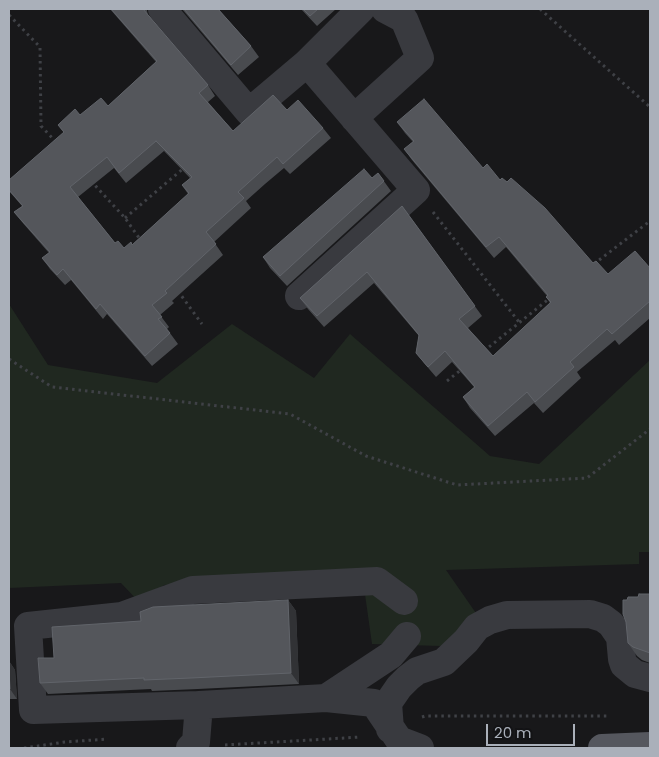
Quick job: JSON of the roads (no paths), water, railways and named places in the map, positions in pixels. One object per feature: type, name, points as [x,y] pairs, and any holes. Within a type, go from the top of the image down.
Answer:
[{"type":"main road","points":[[602,748],[650,746]]},
{"type":"street","points":[[162,9],[249,112],[307,62],[362,9]]},
{"type":"street","points":[[354,118],[420,58],[401,12]]},
{"type":"street","points":[[299,296],[416,190],[307,62]]},
{"type":"street","points":[[404,601],[377,581],[193,590],[122,616],[28,626],[33,710],[199,705],[326,698],[374,703],[399,740],[420,748]]},
{"type":"street","points":[[390,729],[388,703],[398,687],[417,671],[444,662],[477,628],[490,620],[507,615],[590,614],[603,618],[611,624],[620,637],[624,665],[635,674],[650,678]]},
{"type":"street","points":[[326,698],[391,655],[407,636]]},
{"type":"street","points":[[190,748],[196,742],[199,705]]}]
